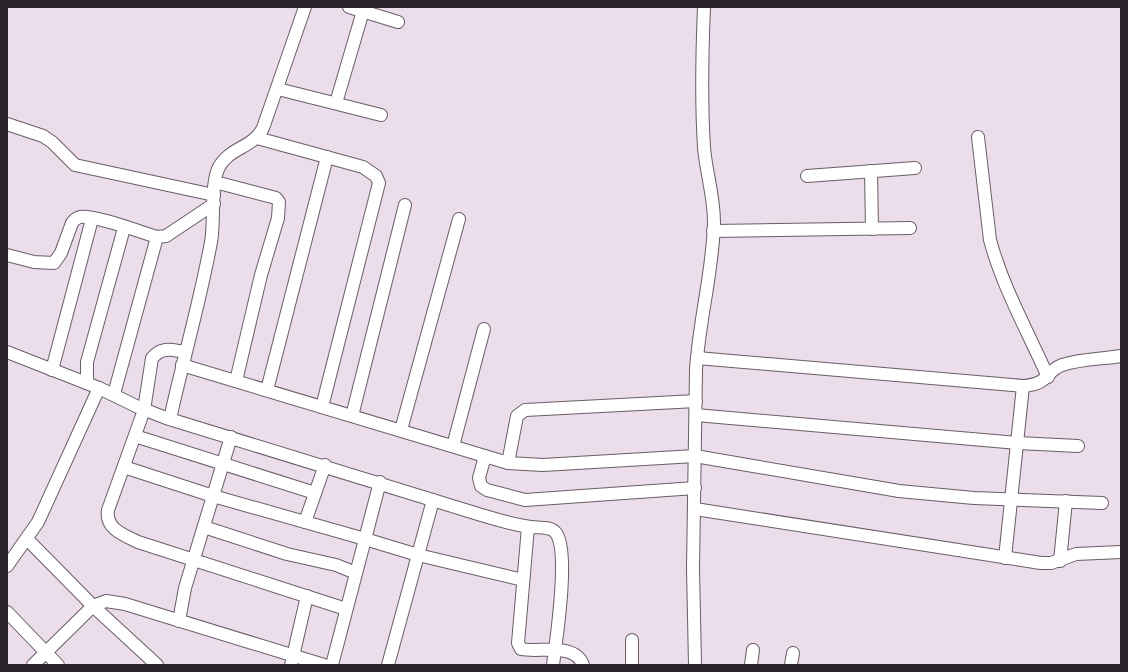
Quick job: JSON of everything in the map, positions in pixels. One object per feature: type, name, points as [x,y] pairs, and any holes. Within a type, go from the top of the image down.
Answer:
[{"type":"street","points":[[170,419],[210,247],[215,182],[218,168],[224,160],[238,148],[257,138],[263,128],[278,89],[305,7]]},
{"type":"street","points":[[349,7],[398,22]]},
{"type":"street","points":[[695,665],[697,358],[711,262],[713,231],[712,194],[705,157],[703,132],[702,94],[704,7]]},
{"type":"street","points":[[336,103],[363,12]]},
{"type":"street","points":[[278,89],[381,115]]},
{"type":"street","points":[[7,124],[43,136],[52,142],[75,165],[214,200]]},
{"type":"street","points":[[978,137],[990,240],[993,253],[1001,275],[1048,377]]},
{"type":"street","points":[[257,138],[363,167],[376,176],[379,184],[322,407]]},
{"type":"street","points":[[267,390],[327,157]]},
{"type":"street","points":[[807,176],[915,168]]},
{"type":"street","points":[[871,171],[872,229]]},
{"type":"street","points":[[215,182],[276,198],[279,202],[278,218],[261,275],[236,381]]},
{"type":"street","points":[[7,255],[34,262],[54,263],[62,253],[75,219],[80,218],[92,219],[157,237],[172,234],[214,200]]},
{"type":"street","points":[[352,416],[405,205]]},
{"type":"street","points":[[52,370],[92,219]]},
{"type":"street","points":[[401,430],[459,219]]},
{"type":"street","points":[[87,383],[87,362],[124,228]]},
{"type":"street","points":[[713,231],[910,228]]},
{"type":"street","points":[[114,394],[157,237]]},
{"type":"street","points":[[453,446],[484,329]]},
{"type":"street","points":[[186,352],[166,349],[157,352],[152,358],[144,410],[108,510],[107,519],[110,525],[138,542],[346,609]]},
{"type":"street","points":[[7,352],[114,394],[144,410],[170,419],[380,482],[497,520],[528,527],[551,529],[556,533],[559,540],[561,583],[559,622],[553,665]]},
{"type":"street","points":[[697,358],[1023,386],[1043,382],[1054,369],[1064,365],[1121,356]]},
{"type":"street","points":[[182,365],[401,430],[508,464],[550,465],[696,456],[899,491],[974,498],[1102,503]]},
{"type":"street","points":[[1005,558],[1023,386]]},
{"type":"street","points":[[7,566],[27,539],[45,509],[99,388]]},
{"type":"street","points":[[508,464],[517,416],[525,410],[696,401]]},
{"type":"street","points":[[696,415],[1018,443],[1078,446]]},
{"type":"street","points":[[135,436],[315,493]]},
{"type":"street","points":[[178,621],[185,588],[231,437]]},
{"type":"street","points":[[485,456],[479,478],[481,486],[487,490],[525,500],[695,488]]},
{"type":"street","points":[[305,522],[325,466]]},
{"type":"street","points":[[124,467],[213,496],[365,538],[418,556],[523,580]]},
{"type":"street","points":[[332,665],[380,482]]},
{"type":"street","points":[[388,665],[434,500]]},
{"type":"street","points":[[1060,561],[1066,501]]},
{"type":"street","points":[[695,509],[1041,563],[1060,561],[1076,554],[1121,552]]},
{"type":"street","points":[[204,527],[280,552],[336,565],[356,573]]},
{"type":"street","points":[[528,527],[518,643],[521,649],[530,651],[567,651],[576,654],[581,659],[583,665]]},
{"type":"street","points":[[27,539],[93,606],[157,665]]},
{"type":"street","points":[[292,661],[307,596]]},
{"type":"street","points":[[33,665],[93,606],[106,601],[114,601],[178,621],[292,661],[324,665]]},
{"type":"street","points":[[7,612],[58,665]]},
{"type":"street","points":[[632,640],[632,665]]},
{"type":"street","points":[[752,665],[753,650]]},
{"type":"street","points":[[791,665],[793,653]]}]
